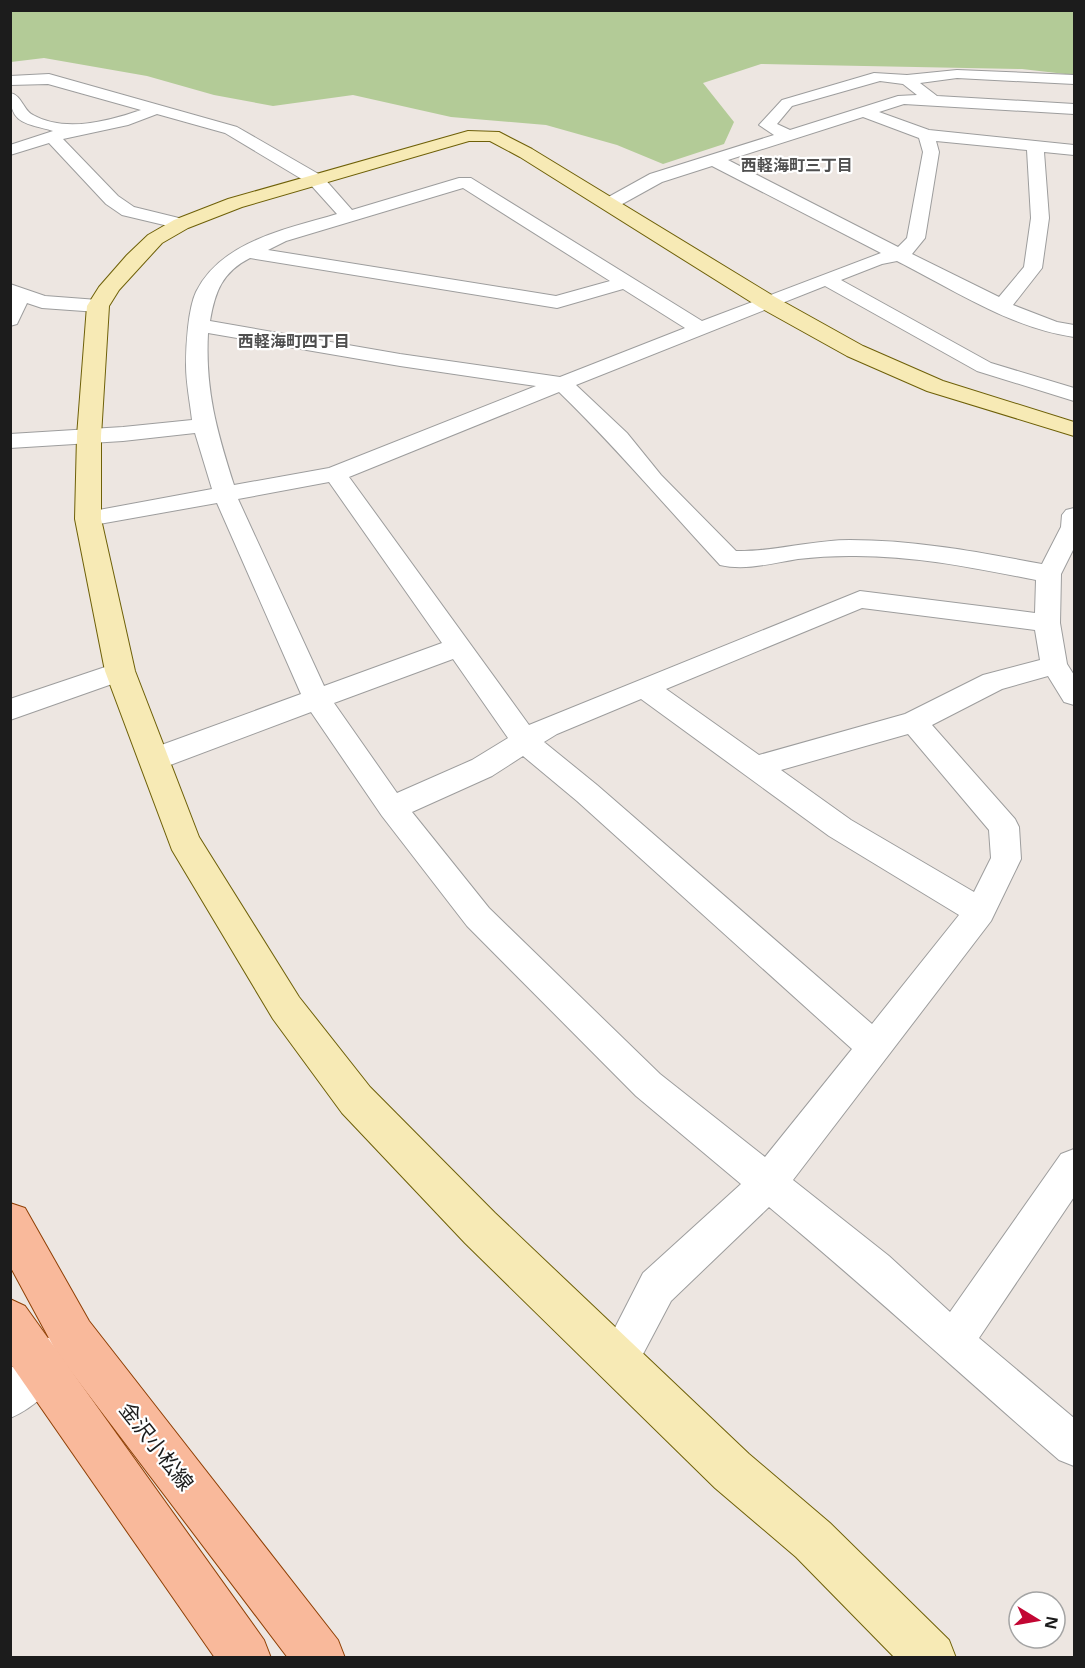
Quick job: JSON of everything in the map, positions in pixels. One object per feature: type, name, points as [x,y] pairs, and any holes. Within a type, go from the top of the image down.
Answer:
[{"type":"main road","name":"金沢小松線","points":[[10,1223],[42,1367],[321,1658]]},
{"type":"main road","name":"金沢小松線","points":[[10,1321],[246,1658]]},
{"type":"street","points":[[786,135],[767,125],[787,103],[879,76],[907,80],[957,74],[1074,79]]},
{"type":"street","points":[[10,81],[49,79],[231,129],[316,180],[349,217]]},
{"type":"street","points":[[907,80],[931,99]]},
{"type":"street","points":[[10,97],[26,118],[70,132]]},
{"type":"street","points":[[609,204],[656,178],[903,99],[1074,109]]},
{"type":"street","points":[[10,150],[70,132],[122,122],[157,109]]},
{"type":"street","points":[[862,111],[926,135],[1074,150]]},
{"type":"street","points":[[87,519],[335,474],[766,302],[877,259],[897,255],[909,248],[916,238],[931,152],[926,135]]},
{"type":"street","points":[[931,1658],[813,1540],[732,1471],[619,1359],[480,1228],[356,1100],[286,1008],[184,841],[120,671],[87,519],[89,436],[98,306],[110,287],[134,259],[155,239],[181,224],[235,203],[468,136],[493,136],[526,153],[766,302],[855,351],[935,386],[995,407],[1074,429]]},
{"type":"street","points":[[52,137],[112,200],[128,211],[181,224]]},
{"type":"street","points":[[1001,307],[1033,268],[1040,218],[1035,146]]},
{"type":"street","points":[[714,160],[1001,307],[1031,320],[1074,331]]},
{"type":"street","points":[[701,329],[465,182],[280,237],[248,252],[220,271],[205,293],[199,325],[196,366],[204,425],[225,495],[254,564],[318,699],[392,808],[478,917],[648,1085],[875,1270],[953,1342],[1074,1445]]},
{"type":"street","points":[[248,252],[557,302],[626,282]]},
{"type":"street","points":[[826,279],[984,367],[1074,395]]},
{"type":"street","points":[[10,320],[16,292],[42,302],[98,306]]},
{"type":"street","points":[[199,325],[400,360],[563,384],[619,438],[653,480],[729,559],[752,560],[820,549],[896,550],[993,563],[1049,574]]},
{"type":"street","points":[[10,441],[204,425]]},
{"type":"street","points":[[335,474],[526,741],[538,754],[587,793],[874,1047]]},
{"type":"street","points":[[1074,523],[1049,574],[1047,623],[1054,665],[1074,694]]},
{"type":"street","points":[[392,808],[482,768],[547,727],[860,600],[1047,623]]},
{"type":"street","points":[[155,759],[460,646]]},
{"type":"street","points":[[755,768],[914,722],[993,682],[1054,665]]},
{"type":"street","points":[[10,710],[120,671]]},
{"type":"street","points":[[645,688],[840,828],[980,912]]},
{"type":"street","points":[[619,1359],[657,1287],[767,1184],[980,912],[1006,859],[1004,827],[914,722]]},
{"type":"street","points":[[953,1342],[1074,1166]]},
{"type":"green space","points":[[10,11],[1074,11],[1074,75],[1022,69],[761,64],[703,83],[734,122],[724,144],[663,164],[617,145],[546,125],[451,117],[353,95],[273,106],[214,95],[147,76],[44,58],[11,62]]},
{"type":"district","name":"西軽海町三丁目","points":[[797,165]]},
{"type":"district","name":"西軽海町四丁目","points":[[294,341]]}]
